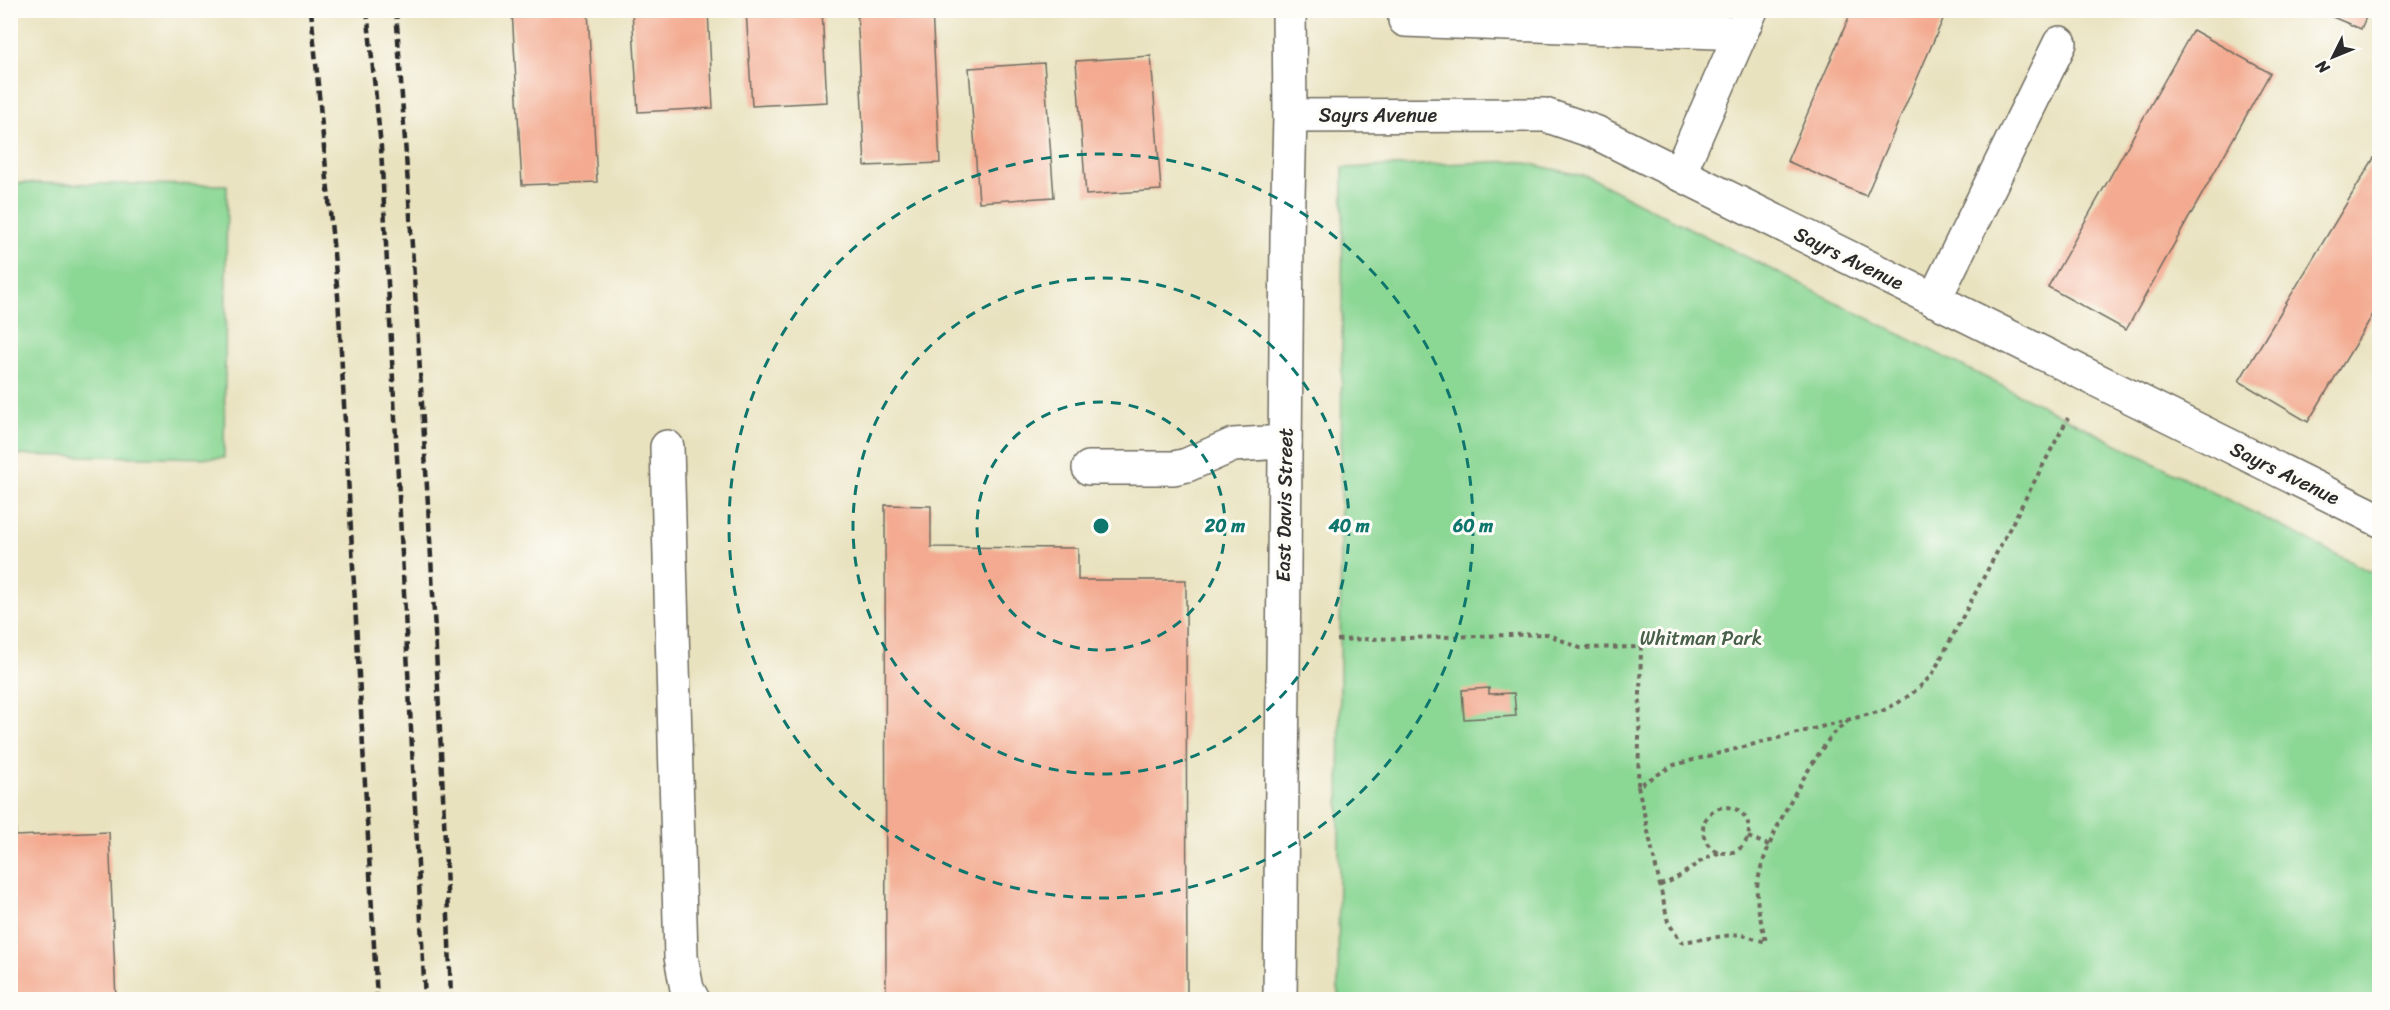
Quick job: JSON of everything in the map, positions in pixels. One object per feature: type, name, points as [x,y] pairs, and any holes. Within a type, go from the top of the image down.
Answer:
[{"type":"street","name":"East Davis Street","points":[[1280,999],[1290,116],[1289,10]]},
{"type":"street","points":[[1405,20],[1746,22],[1679,174]]},
{"type":"street","points":[[1934,300],[2060,43]]},
{"type":"street","name":"Sayrs Avenue","points":[[1290,116],[1545,115],[1595,132],[2379,520]]},
{"type":"street","points":[[1089,468],[1174,468],[1187,465],[1233,445],[1285,442]]},
{"type":"street","points":[[667,447],[681,957],[687,989],[693,999]]},
{"type":"path","points":[[1638,786],[1674,765],[1882,711],[1906,700],[1933,673],[2067,418]]},
{"type":"path","points":[[1337,640],[1547,634],[1580,648],[1641,647],[1638,786],[1668,922],[1681,942],[1739,934],[1766,942],[1757,900],[1757,885],[1771,846],[1784,816],[1830,737],[1850,719]]},
{"type":"path","points":[[1660,885],[1674,881],[1701,859],[1720,852],[1735,852],[1742,848],[1748,837],[1749,826],[1742,813],[1728,807],[1714,810],[1704,822],[1703,829],[1707,844],[1720,852]]},
{"type":"path","points":[[1748,837],[1771,846]]},
{"type":"green space","name":"Whitman Park","points":[[1517,161],[1588,177],[2379,576],[2379,999],[1338,1000],[1343,168]]},
{"type":"green space","points":[[11,183],[227,185],[224,458],[11,455]]},
{"type":"building","points":[[512,10],[588,10],[597,182],[522,185]]},
{"type":"building","points":[[632,10],[708,10],[713,108],[638,112]]},
{"type":"building","points":[[746,10],[822,10],[827,102],[752,106]]},
{"type":"building","points":[[857,10],[932,10],[940,163],[865,166]]},
{"type":"building","points":[[1852,10],[1947,10],[1866,196],[1787,161]]},
{"type":"building","points":[[2316,10],[2369,10],[2361,29]]},
{"type":"building","points":[[2193,30],[2270,73],[2126,330],[2048,287]]},
{"type":"building","points":[[1151,56],[1161,190],[1086,195],[1076,61]]},
{"type":"building","points":[[1044,63],[1054,197],[979,202],[969,68]]},
{"type":"building","points":[[2380,148],[2380,303],[2308,422],[2239,381]]},
{"type":"building","points":[[885,505],[931,506],[931,547],[1078,548],[1078,580],[1186,580],[1187,1000],[886,1000]]},
{"type":"building","points":[[1489,688],[1489,694],[1514,693],[1516,716],[1464,719],[1462,690]]},
{"type":"building","points":[[10,767],[13,767],[16,836],[109,832],[116,1000],[10,1000]]},
{"type":"railway","points":[[311,10],[338,296],[377,1000]]},
{"type":"railway","points":[[367,10],[381,147],[425,1000]]},
{"type":"railway","points":[[396,10],[428,505],[451,1000]]}]
